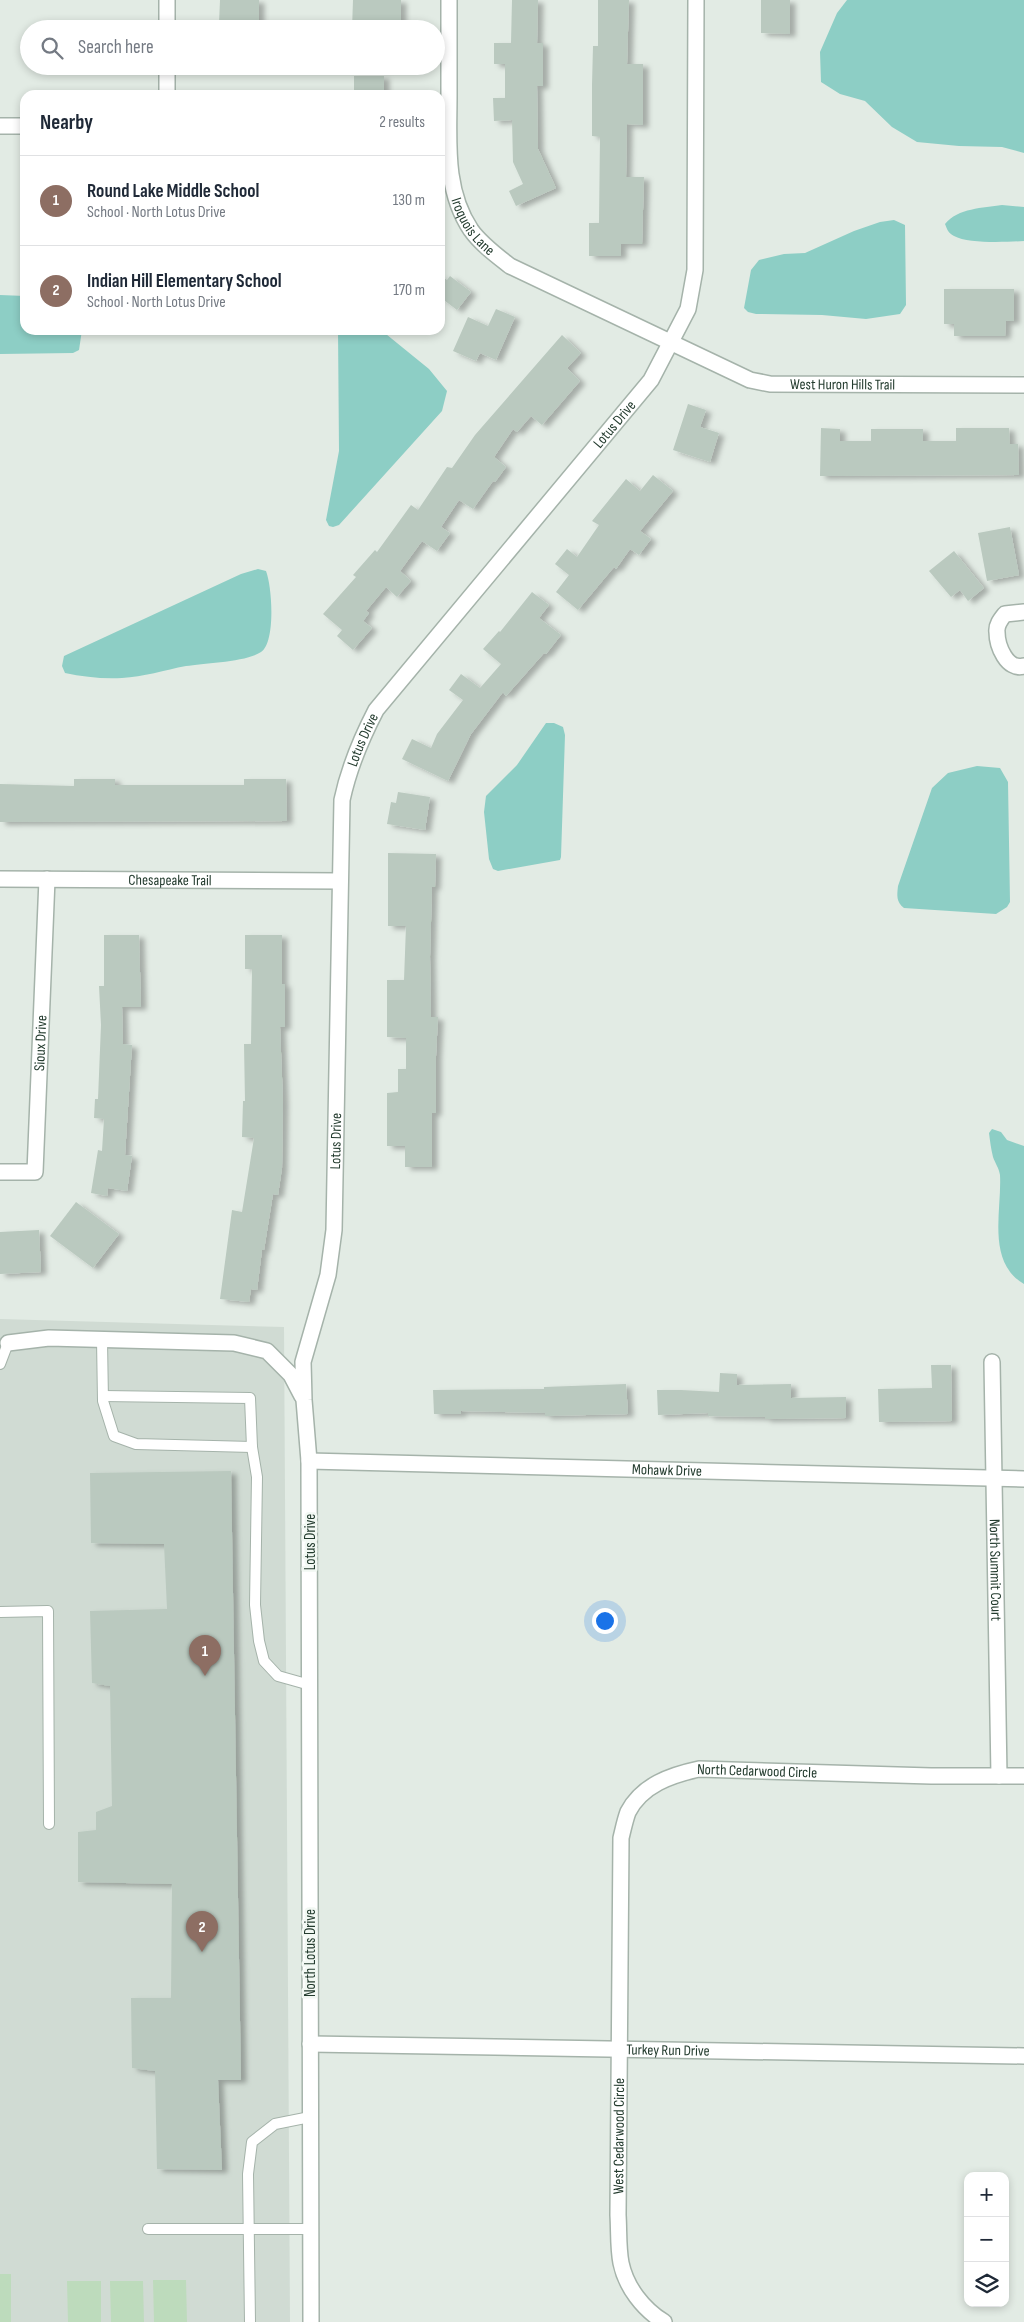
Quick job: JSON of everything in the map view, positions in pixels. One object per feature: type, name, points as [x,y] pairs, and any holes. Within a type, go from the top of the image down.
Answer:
[{"type":"street","points":[[167,0],[167,20]]},
{"type":"street","name":"Iroquois Lane","points":[[449,0],[449,153],[452,183],[459,207],[471,230],[490,250],[510,266],[670,344]]},
{"type":"street","name":"Lotus Drive","points":[[310,1585],[309,1461],[303,1362],[328,1275],[334,1230],[342,800],[349,770],[360,741],[376,710],[651,380],[688,309],[695,270],[696,0]]},
{"type":"street","points":[[167,75],[167,90]]},
{"type":"street","points":[[0,126],[20,126]]},
{"type":"street","name":"West Huron Hills Trail","points":[[670,344],[750,380],[770,384],[1024,384]]},
{"type":"street","points":[[1024,612],[1005,614],[999,621],[997,632],[1003,655],[1008,662],[1019,667],[1024,666]]},
{"type":"street","name":"Chesapeake Trail","points":[[0,879],[340,881]]},
{"type":"street","name":"Sioux Drive","points":[[0,1172],[35,1172],[47,879]]},
{"type":"street","points":[[8,1343],[49,1338],[234,1343],[267,1351],[291,1375],[304,1400]]},
{"type":"street","name":"North Summit Court","points":[[992,1362],[999,1776]]},
{"type":"street","name":"Mohawk Drive","points":[[309,1461],[1024,1479]]},
{"type":"street","name":"North Lotus Drive","points":[[310,1585],[311,2322]]},
{"type":"street","name":"North Cedarwood Circle","points":[[621,1933],[621,1838],[628,1812],[646,1790],[670,1776],[698,1770],[1024,1776]]},
{"type":"street","name":"West Cedarwood Circle","points":[[621,1933],[618,2215],[621,2263],[634,2294],[651,2314],[664,2322]]},
{"type":"street","name":"Turkey Run Drive","points":[[310,2044],[1024,2056]]},
{"type":"lane","points":[[102,1340],[103,1396],[114,1436],[136,1444],[252,1447]]},
{"type":"lane","points":[[0,1364],[8,1343]]},
{"type":"lane","points":[[103,1396],[250,1398],[252,1447],[257,1477],[255,1605],[264,1661],[278,1676],[310,1685]]},
{"type":"lane","points":[[0,1612],[48,1612],[49,1824]]},
{"type":"lane","points":[[250,2322],[248,2174],[252,2142],[275,2124],[310,2117]]},
{"type":"lane","points":[[148,2229],[311,2229]]},
{"type":"shaded area","points":[[0,1319],[284,1327],[290,2322],[0,2322]]},
{"type":"green space","points":[[0,2274],[11,2274],[11,2322],[0,2322]]},
{"type":"green space","points":[[153,2280],[186,2280],[187,2322],[154,2322]]},
{"type":"green space","points":[[67,2281],[101,2281],[101,2322],[68,2322]]},
{"type":"green space","points":[[110,2281],[143,2281],[144,2322],[111,2322]]},
{"type":"water","points":[[847,0],[1024,0],[1024,153],[1002,147],[959,146],[917,142],[892,127],[865,101],[840,94],[821,82],[820,52],[837,13]]},
{"type":"water","points":[[1002,205],[1024,207],[1024,241],[988,242],[960,239],[950,234],[945,224],[950,219],[964,212]]},
{"type":"water","points":[[894,220],[905,225],[906,305],[900,314],[866,319],[822,315],[756,314],[748,312],[744,308],[751,270],[759,260],[784,254],[805,253],[854,231],[880,222]]},
{"type":"water","points":[[0,295],[20,296],[20,335],[81,335],[79,350],[73,353],[0,354]]},
{"type":"water","points":[[338,335],[387,335],[429,369],[447,391],[442,411],[339,525],[333,527],[329,526],[326,520],[339,451]]},
{"type":"water","points":[[258,569],[266,571],[271,601],[269,637],[266,646],[261,652],[235,660],[186,666],[130,677],[100,678],[65,673],[62,666],[64,656],[241,574]]},
{"type":"water","points":[[546,723],[554,723],[563,727],[565,735],[561,857],[560,860],[498,871],[493,869],[489,859],[484,812],[486,796],[517,765]]},
{"type":"water","points":[[977,766],[1000,768],[1008,782],[1010,902],[1007,907],[996,914],[904,908],[898,901],[898,886],[932,788],[948,773]]},
{"type":"water","points":[[992,1129],[1001,1132],[1007,1140],[1024,1146],[1024,1284],[1012,1274],[1004,1263],[1000,1249],[998,1219],[1000,1175],[991,1148],[989,1133]]},
{"type":"building","points":[[220,0],[259,0],[259,20],[219,20]]},
{"type":"building","points":[[353,0],[401,0],[401,20],[352,20]]},
{"type":"building","points":[[512,0],[538,0],[537,43],[543,43],[543,86],[537,86],[538,149],[556,188],[516,206],[509,191],[523,184],[513,162],[512,120],[494,121],[493,98],[505,98],[505,64],[494,64],[494,43],[511,43]]},
{"type":"building","points":[[598,0],[629,0],[627,64],[643,64],[643,125],[627,124],[626,177],[644,177],[642,244],[621,244],[621,256],[589,256],[589,223],[599,223],[600,137],[592,136],[593,46],[598,46]]},
{"type":"building","points":[[761,0],[790,0],[790,34],[761,33]]},
{"type":"building","points":[[354,76],[384,76],[384,90],[354,90]]},
{"type":"building","points":[[450,276],[471,292],[457,310],[445,301],[445,279],[447,280]]},
{"type":"building","points":[[944,289],[1014,289],[1014,321],[1006,321],[1005,336],[954,336],[954,324],[944,324]]},
{"type":"building","points":[[496,309],[515,317],[496,360],[480,353],[476,361],[453,351],[468,317],[488,326]]},
{"type":"building","points":[[562,335],[581,353],[567,368],[580,381],[542,425],[531,416],[517,432],[513,429],[494,457],[506,467],[495,482],[493,481],[473,509],[459,500],[441,527],[450,533],[437,551],[422,541],[400,571],[411,581],[397,597],[386,587],[366,611],[369,613],[363,621],[372,628],[353,650],[337,636],[342,630],[323,614],[356,577],[353,575],[375,550],[377,552],[411,505],[418,510],[447,467],[452,468],[475,435]]},
{"type":"building","points":[[688,404],[706,410],[700,427],[719,433],[710,462],[673,450]]},
{"type":"building","points":[[821,428],[840,429],[840,441],[871,441],[871,429],[923,429],[923,441],[956,441],[956,428],[1009,428],[1010,444],[1018,444],[1019,475],[820,476]]},
{"type":"building","points":[[653,475],[673,491],[640,531],[651,539],[639,555],[630,549],[616,569],[614,567],[578,610],[556,592],[569,575],[555,564],[567,549],[577,557],[599,525],[592,521],[626,479],[640,491]]},
{"type":"building","points":[[1010,527],[1019,575],[987,581],[978,533]]},
{"type":"building","points":[[954,551],[984,588],[968,601],[960,590],[951,597],[929,571]]},
{"type":"building","points":[[532,592],[549,605],[539,618],[561,635],[546,654],[544,653],[506,696],[503,692],[471,734],[448,781],[402,759],[412,739],[431,748],[437,734],[463,700],[449,690],[461,674],[480,688],[501,664],[483,649],[500,632]]},
{"type":"building","points":[[74,779],[115,779],[115,785],[244,785],[244,779],[286,779],[287,821],[0,822],[0,784],[74,786]]},
{"type":"building","points":[[398,792],[430,797],[425,830],[387,824],[391,802],[396,803]]},
{"type":"building","points":[[388,853],[436,854],[435,887],[432,887],[430,957],[431,1017],[438,1017],[436,1113],[432,1113],[432,1167],[405,1167],[405,1146],[387,1146],[387,1093],[398,1092],[398,1069],[406,1069],[406,1038],[387,1037],[387,980],[404,980],[406,926],[388,926]]},
{"type":"building","points":[[104,935],[139,935],[141,1007],[122,1007],[123,1044],[132,1045],[125,1155],[132,1156],[127,1191],[108,1188],[107,1196],[91,1193],[98,1150],[102,1151],[104,1119],[94,1118],[95,1099],[98,1099],[101,1025],[99,986],[104,986]]},
{"type":"building","points":[[245,935],[282,935],[282,984],[285,984],[285,1027],[280,1027],[283,1102],[282,1168],[278,1195],[273,1194],[264,1250],[262,1250],[257,1290],[251,1289],[249,1302],[220,1299],[232,1210],[242,1212],[254,1138],[242,1137],[243,1101],[245,1101],[244,1044],[251,1044],[252,969],[245,969]]},
{"type":"building","points":[[76,1202],[119,1234],[93,1268],[50,1236]]},
{"type":"building","points":[[39,1230],[41,1272],[0,1274],[0,1232]]},
{"type":"building","points":[[931,1365],[951,1365],[952,1421],[879,1422],[878,1389],[932,1388]]},
{"type":"building","points":[[720,1373],[737,1374],[737,1385],[791,1384],[791,1398],[846,1397],[846,1418],[765,1419],[765,1417],[708,1416],[708,1413],[658,1415],[657,1390],[719,1392]]},
{"type":"building","points":[[626,1384],[628,1414],[545,1416],[545,1413],[461,1411],[461,1414],[434,1414],[433,1390],[544,1389],[544,1387]]},
{"type":"building","points":[[231,1471],[241,2080],[218,2080],[222,2170],[157,2169],[155,2071],[132,2068],[131,1998],[171,1998],[172,1884],[78,1882],[78,1832],[96,1830],[96,1812],[112,1806],[110,1686],[92,1683],[90,1611],[167,1609],[164,1544],[91,1543],[90,1473]]},
{"type":"place","name":"Round Lake Middle School","points":[[205,1676]]},
{"type":"place","name":"Indian Hill Elementary School","points":[[202,1952]]}]
